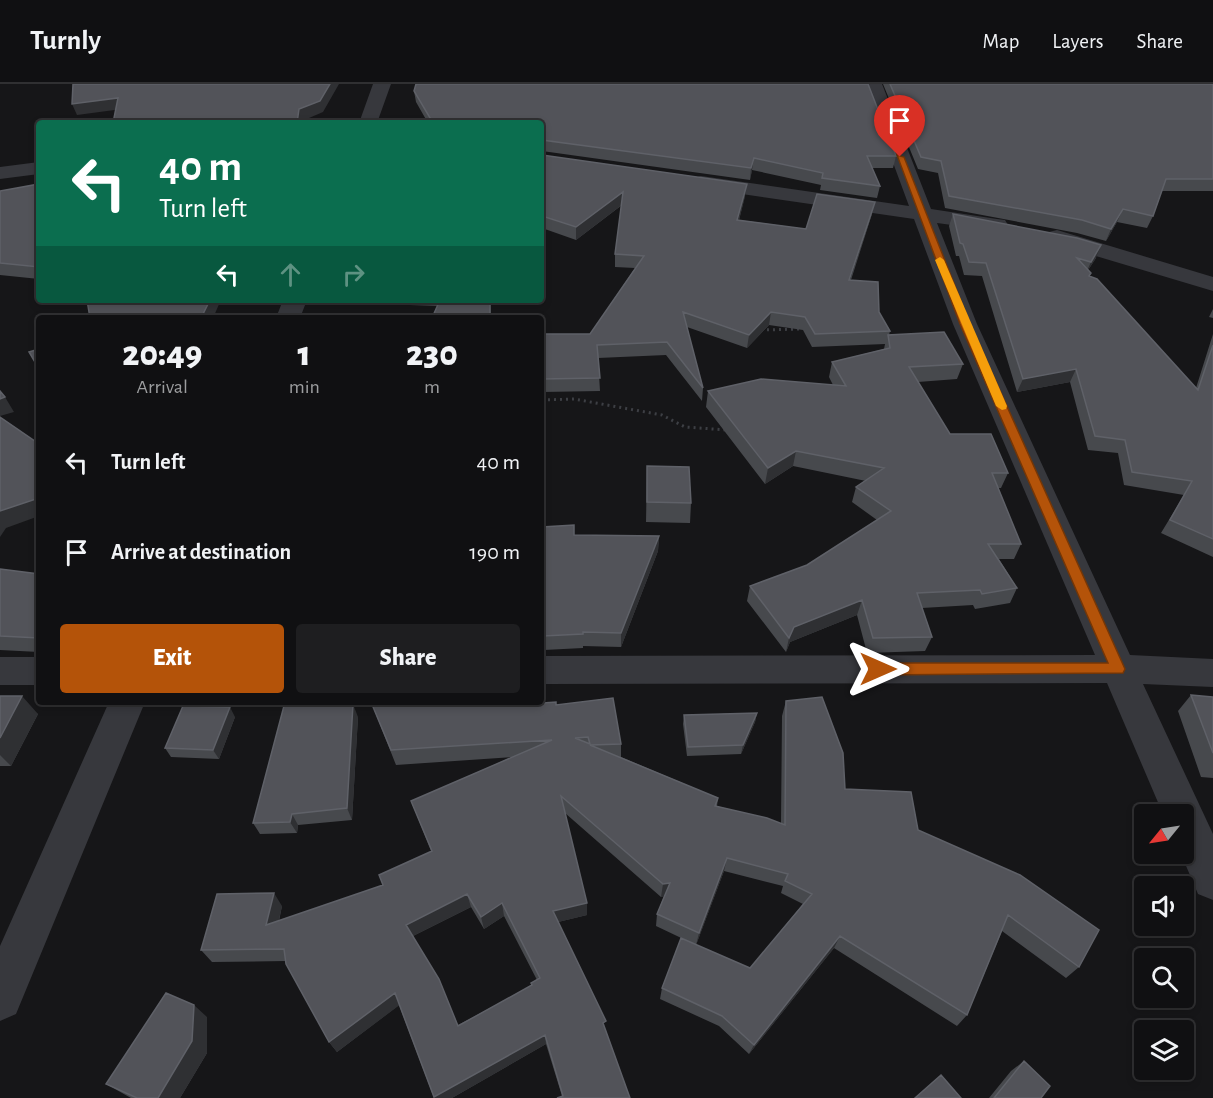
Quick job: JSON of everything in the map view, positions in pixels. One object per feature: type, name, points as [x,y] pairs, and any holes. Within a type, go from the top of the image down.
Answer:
[{"type":"street","points":[[369,120],[382,84]]},
{"type":"street","points":[[873,84],[972,339],[1178,804]]},
{"type":"street","points":[[0,173],[36,168]]},
{"type":"street","points":[[682,179],[921,212],[1026,230],[1077,242],[1213,284]]},
{"type":"street","points":[[544,670],[1118,669],[1213,673]]},
{"type":"street","points":[[0,671],[36,671]]},
{"type":"street","points":[[0,998],[126,705]]},
{"type":"street","points":[[1194,839],[1213,880]]},
{"type":"path","points":[[754,329],[783,331],[804,328]]},
{"type":"path","points":[[544,400],[574,399],[662,415],[685,427],[729,430]]},
{"type":"building","points":[[73,84],[330,84],[320,101],[299,109],[297,120],[114,120],[118,98],[72,104]]},
{"type":"building","points":[[416,84],[868,84],[896,156],[867,156],[880,186],[822,178],[823,173],[754,158],[751,168],[544,140],[544,120],[431,120],[414,91]]},
{"type":"building","points":[[890,84],[1213,84],[1213,179],[1166,179],[1153,216],[1123,209],[1111,229],[1082,220],[949,196],[941,161],[921,157]]},
{"type":"building","points":[[544,155],[747,184],[737,220],[806,229],[817,194],[875,202],[849,280],[878,282],[879,312],[890,331],[815,334],[805,317],[771,312],[749,335],[683,312],[703,388],[667,342],[597,345],[600,378],[544,379],[544,334],[590,334],[644,256],[615,254],[623,192],[576,227],[544,217]]},
{"type":"building","points":[[36,185],[36,267],[0,263],[0,191]]},
{"type":"building","points":[[953,214],[1077,238],[1101,245],[1091,262],[1077,258],[1091,273],[1089,276],[1097,279],[1198,390],[1213,345],[1213,539],[1170,520],[1192,481],[1132,472],[1125,440],[1095,436],[1076,369],[1023,379],[986,263],[969,262],[963,244],[960,243]]},
{"type":"building","points":[[88,303],[208,303],[202,315],[90,315]]},
{"type":"building","points":[[439,303],[490,303],[490,315],[433,315]]},
{"type":"building","points":[[944,332],[963,364],[909,367],[950,434],[991,434],[1008,473],[992,473],[1021,544],[988,544],[1017,588],[982,594],[980,590],[917,593],[932,637],[873,638],[862,600],[794,627],[789,638],[750,586],[807,565],[891,511],[856,487],[884,468],[796,451],[768,468],[708,391],[761,379],[846,386],[832,362],[890,348],[888,335]]},
{"type":"building","points":[[36,350],[36,364],[29,352]]},
{"type":"building","points":[[0,417],[36,442],[36,499],[0,511]]},
{"type":"building","points":[[647,466],[689,467],[691,503],[647,502]]},
{"type":"building","points":[[574,525],[574,535],[659,536],[621,633],[583,632],[583,634],[544,636],[544,527]]},
{"type":"building","points":[[0,569],[36,574],[36,638],[0,636]]},
{"type":"building","points":[[1191,695],[1213,697],[1213,753]]},
{"type":"building","points":[[0,696],[22,696],[0,738]]},
{"type":"building","points":[[822,697],[843,753],[845,789],[911,792],[918,830],[1020,875],[1099,930],[1079,967],[1008,915],[967,1015],[840,936],[754,1045],[722,1016],[662,988],[681,938],[750,968],[812,894],[785,881],[788,874],[727,858],[699,933],[657,914],[670,883],[663,884],[561,796],[587,903],[553,911],[606,1021],[603,1023],[630,1098],[557,1098],[563,1096],[545,1035],[434,1097],[395,993],[329,1042],[286,964],[284,949],[201,950],[217,894],[274,893],[266,925],[383,885],[379,875],[432,851],[411,801],[552,740],[391,750],[372,705],[544,705],[544,703],[556,702],[556,705],[613,698],[621,744],[590,745],[718,798],[715,806],[767,818],[785,825],[786,701]],"holes":[[[588,737],[590,744],[575,738]],[[467,894],[481,917],[502,903],[540,978],[531,983],[532,985],[458,1026],[439,979],[406,925]]]},
{"type":"building","points":[[284,705],[353,705],[347,808],[292,814],[290,822],[253,823]]},
{"type":"building","points":[[183,706],[230,707],[213,750],[165,748]]},
{"type":"building","points":[[757,713],[743,745],[688,747],[684,715]]},
{"type":"building","points":[[166,993],[194,1005],[192,1041],[158,1098],[137,1098],[106,1084]]},
{"type":"building","points":[[1024,1061],[1050,1086],[1041,1098],[994,1098]]},
{"type":"building","points":[[941,1075],[961,1098],[915,1098]]},
{"type":"slow traffic","points":[[940,260],[965,324],[1002,406]]},
{"type":"route","points":[[878,669],[1118,669],[965,324],[900,157]]}]
